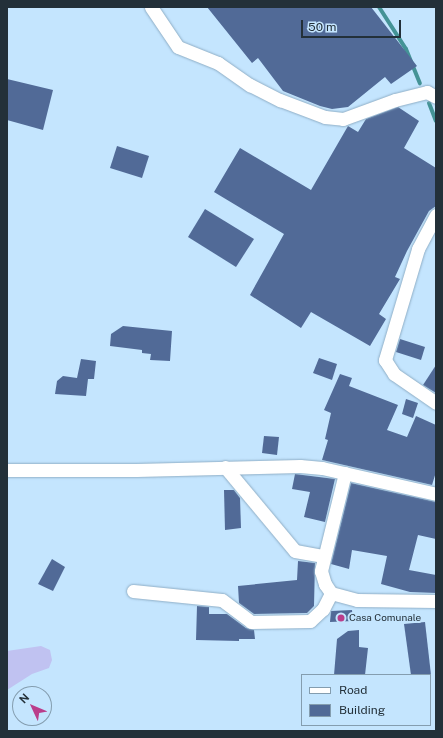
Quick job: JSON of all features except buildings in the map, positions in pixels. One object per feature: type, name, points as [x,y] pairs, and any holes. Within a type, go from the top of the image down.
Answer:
[{"type":"street","points":[[151,7],[178,47],[218,63],[250,85],[280,100],[325,117],[343,119],[395,100],[422,93],[428,92],[436,97]]},
{"type":"street","points":[[436,215],[418,249],[385,360],[394,374],[436,403]]},
{"type":"street","points":[[7,470],[300,466],[345,473],[436,494]]},
{"type":"street","points":[[225,467],[295,551],[324,556]]},
{"type":"street","points":[[345,473],[321,571],[325,584],[331,593],[357,600],[436,601]]},
{"type":"street","points":[[133,591],[222,600],[251,622],[310,621],[323,609],[331,593]]},
{"type":"shaded area","points":[[41,646],[50,650],[52,660],[49,668],[32,674],[7,690],[7,651]]},
{"type":"waterway","points":[[379,7],[406,49],[420,83]]},
{"type":"waterway","points":[[429,103],[436,121]]},
{"type":"place","name":"Casa Comunale","points":[[341,618]]}]
